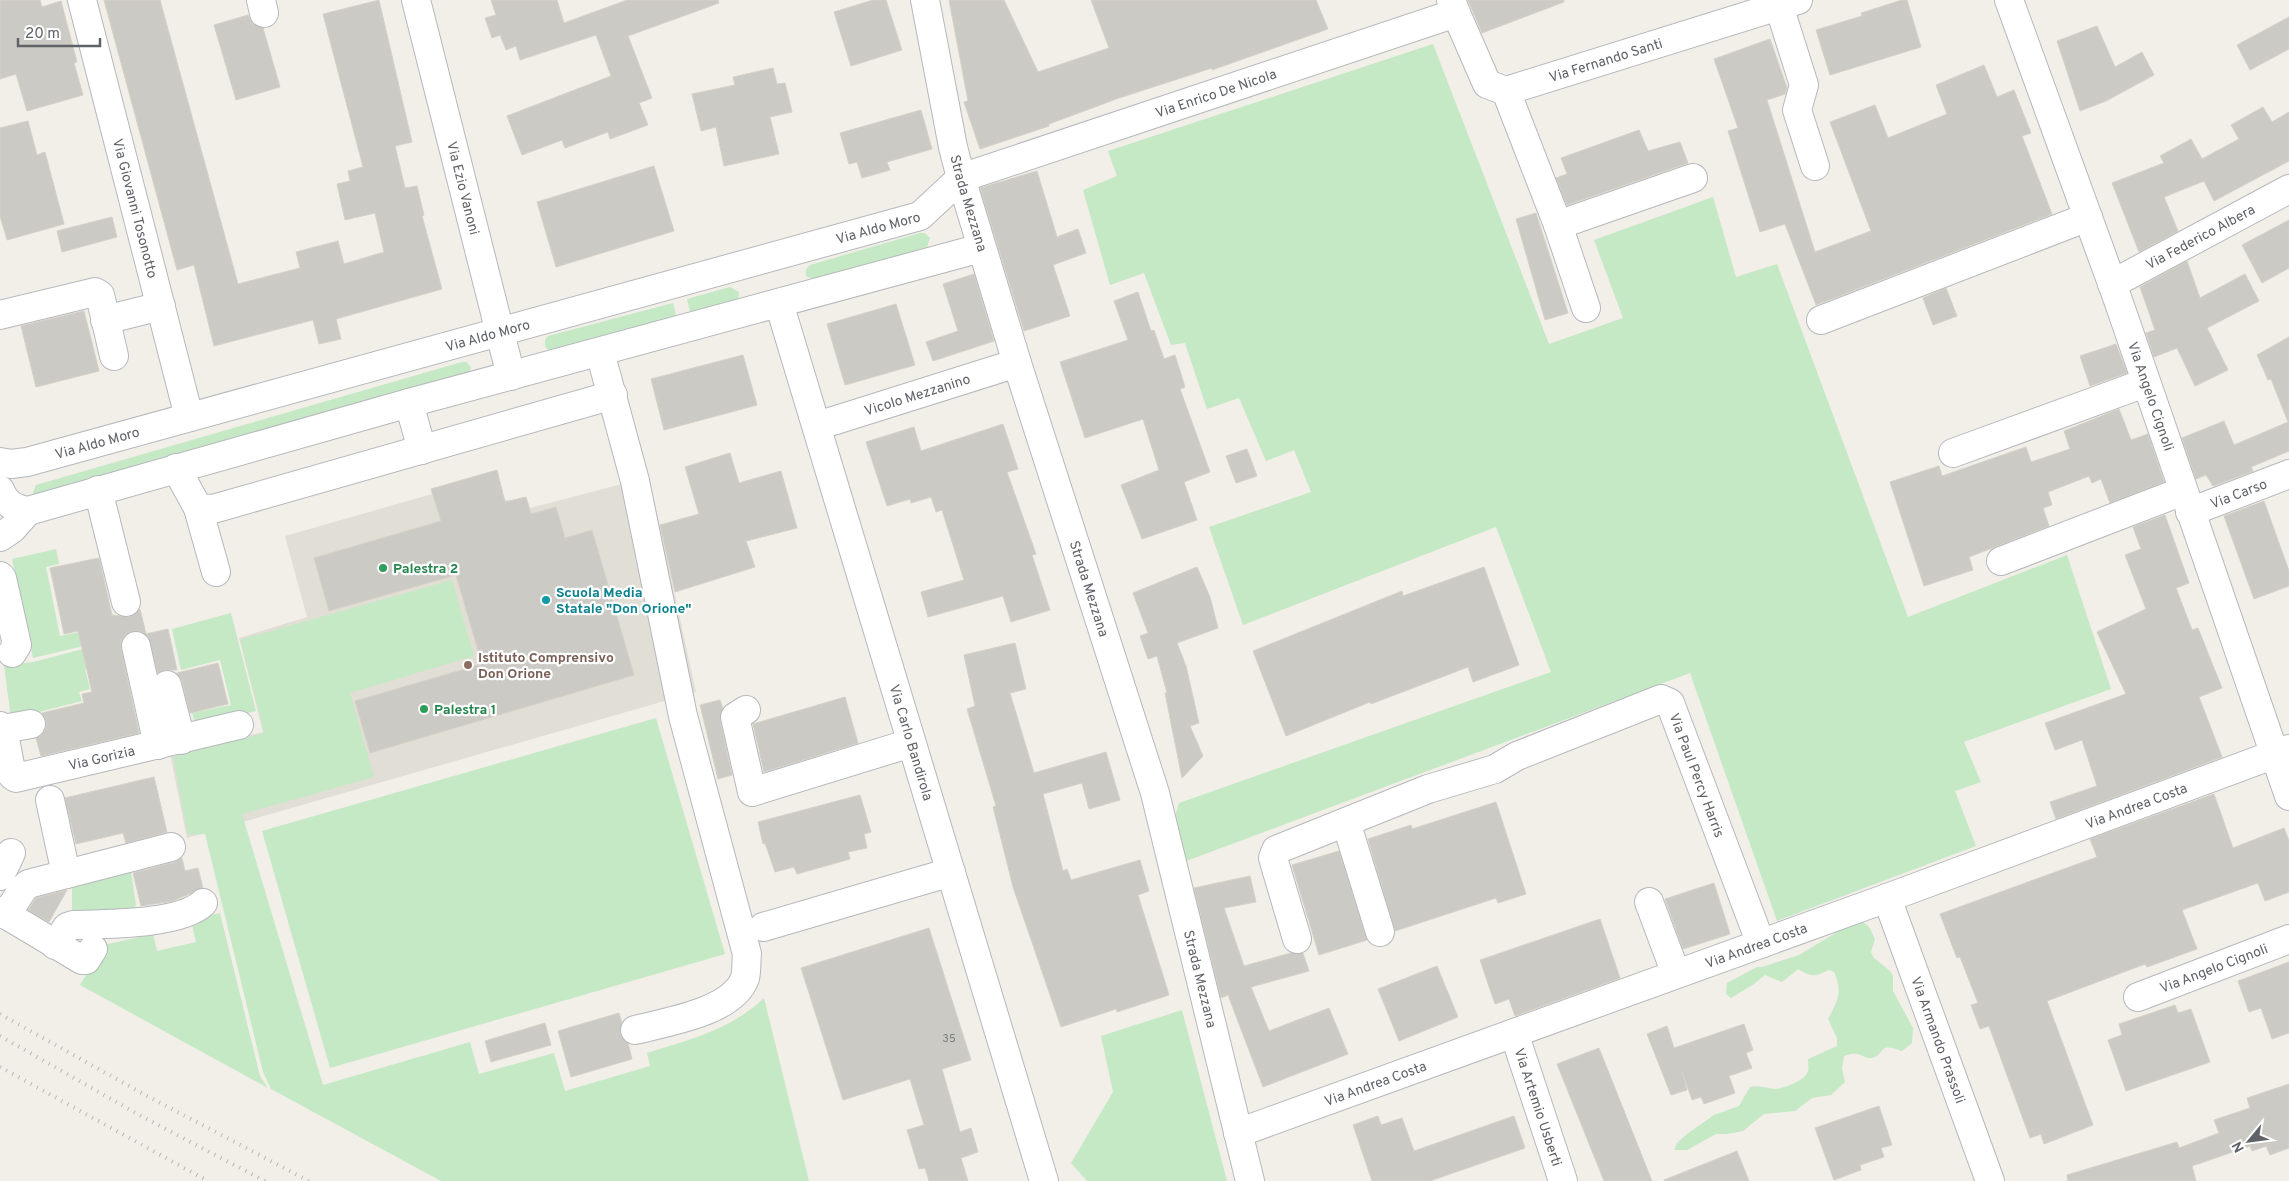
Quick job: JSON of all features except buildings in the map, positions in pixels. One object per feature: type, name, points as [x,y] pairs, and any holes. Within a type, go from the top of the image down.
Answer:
[{"type":"street","name":"Via Giovanni Tosonotto","points":[[82,0],[189,417]]},
{"type":"street","name":"Strada Mezzana","points":[[925,0],[953,147],[961,178],[1017,363],[1154,793],[1250,1181]]},
{"type":"street","name":"Via Angelo Cignoli","points":[[2009,0],[2112,284],[2187,502],[2282,752],[2289,796]]},
{"type":"street","name":"Via Ezio Vanoni","points":[[419,1],[511,376]]},
{"type":"street","points":[[1788,3],[1804,85],[1797,110],[1815,166]]},
{"type":"street","name":"Via Fernando Santi","points":[[1506,91],[1788,3]]},
{"type":"street","points":[[1453,7],[1487,84],[1506,91],[1558,225],[1586,308]]},
{"type":"street","name":"Via Enrico De Nicola","points":[[961,178],[1453,7]]},
{"type":"street","name":"Via Aldo Moro","points":[[0,462],[11,464],[27,462],[920,216],[961,178]]},
{"type":"street","points":[[1558,225],[1693,178]]},
{"type":"street","name":"Via Federico Albera","points":[[2112,284],[2289,189]]},
{"type":"street","points":[[1821,320],[2088,218]]},
{"type":"street","points":[[0,490],[5,501],[14,508],[28,511],[409,403],[981,248]]},
{"type":"street","points":[[0,315],[95,292],[100,295],[114,356]]},
{"type":"street","name":"Via Carlo Bandirola","points":[[779,303],[1044,1181]]},
{"type":"street","points":[[105,320],[161,306]]},
{"type":"street","points":[[600,352],[635,481],[683,716],[747,954],[745,978],[734,995],[703,1012],[635,1030]]},
{"type":"street","name":"Vicolo Mezzanino","points":[[817,426],[1017,363]]},
{"type":"street","points":[[1953,453],[2145,383]]},
{"type":"street","points":[[198,508],[213,509],[612,395]]},
{"type":"street","points":[[409,403],[422,450]]},
{"type":"street","points":[[176,468],[198,508],[216,572]]},
{"type":"street","name":"Via Carso","points":[[2001,561],[2187,502],[2289,474]]},
{"type":"street","points":[[98,490],[126,602]]},
{"type":"street","points":[[0,537],[12,529],[28,511]]},
{"type":"street","points":[[0,576],[17,645],[12,653]]},
{"type":"street","points":[[136,646],[169,743]]},
{"type":"street","points":[[167,685],[169,743]]},
{"type":"street","name":"Via Paul Percy Harris","points":[[1298,939],[1273,858],[1276,850],[1428,789],[1494,768],[1517,756],[1661,699],[1670,703],[1761,944]]},
{"type":"street","points":[[746,710],[735,716],[752,792],[911,743]]},
{"type":"street","points":[[1,728],[31,724]]},
{"type":"street","name":"Via Gorizia","points":[[1,728],[12,775],[16,778],[239,725]]},
{"type":"street","name":"Via Andrea Costa","points":[[1238,1133],[1761,944],[2282,752]]},
{"type":"street","points":[[50,800],[66,874]]},
{"type":"street","points":[[1346,822],[1380,932]]},
{"type":"street","points":[[171,847],[28,884],[3,913],[69,937],[73,926],[138,923],[195,910],[203,903]]},
{"type":"street","points":[[763,928],[951,872]]},
{"type":"street","name":"Via Armando Prassoli","points":[[1887,898],[1990,1181]]},
{"type":"street","points":[[1649,902],[1676,974]]},
{"type":"street","name":"Via Angelo Cignoli","points":[[2138,997],[2289,939]]},
{"type":"street","name":"Via Artemio Usberti","points":[[1514,1033],[1563,1181]]},
{"type":"shaded area","name":"Istituto Comprensivo Don Orione","points":[[497,470],[504,499],[509,501],[526,497],[530,508],[649,477],[696,692],[187,838],[170,754],[263,732],[239,638],[307,617],[285,536],[446,490],[445,485]]},
{"type":"green space","points":[[1433,44],[1549,344],[1623,318],[1594,240],[1713,197],[1736,277],[1777,264],[1908,617],[2067,555],[2111,689],[1964,742],[1981,782],[1955,791],[1976,846],[1777,921],[1690,673],[1181,863],[1173,823],[1179,803],[1551,672],[1496,527],[1243,625],[1209,527],[1311,492],[1294,450],[1266,461],[1239,398],[1207,409],[1185,343],[1171,345],[1144,273],[1110,285],[1083,190],[1117,176],[1108,151]]},
{"type":"green space","points":[[925,233],[930,238],[927,247],[814,280],[806,276],[806,269],[810,265]]},
{"type":"green space","points":[[730,287],[739,292],[738,300],[691,315],[687,299]]},
{"type":"green space","points":[[673,303],[677,319],[550,352],[545,346],[545,340],[548,336]]},
{"type":"green space","points":[[466,362],[471,367],[469,373],[36,497],[33,493],[36,485]]},
{"type":"green space","points":[[56,549],[59,564],[46,567],[60,636],[123,623],[125,636],[33,658],[12,559]]},
{"type":"green space","points":[[452,580],[474,656],[350,693],[374,777],[242,814],[323,1085],[470,1042],[479,1074],[554,1053],[565,1091],[650,1066],[647,1053],[694,1038],[723,1026],[737,1019],[764,998],[809,1181],[441,1181],[271,1089],[263,1072],[205,834],[188,835],[173,757],[264,732],[241,642],[242,639]]},
{"type":"green space","points":[[231,613],[256,711],[196,726],[192,713],[231,705],[220,660],[181,670],[172,629]]},
{"type":"green space","points":[[122,639],[127,658],[85,669],[90,689],[79,692],[82,701],[11,719],[4,665],[33,662]]},
{"type":"green space","points":[[656,718],[725,954],[330,1068],[262,831]]},
{"type":"green space","points":[[131,872],[136,905],[132,910],[72,914],[72,886]]},
{"type":"green space","points":[[220,913],[260,1076],[268,1088],[80,985],[104,945],[153,934],[157,951],[196,942],[191,920]]},
{"type":"green space","points":[[1863,922],[1869,927],[1875,939],[1871,952],[1874,958],[1890,971],[1893,976],[1893,991],[1913,1028],[1912,1043],[1902,1051],[1894,1048],[1885,1048],[1871,1058],[1855,1054],[1844,1056],[1842,1068],[1845,1082],[1831,1095],[1812,1098],[1795,1111],[1764,1114],[1743,1131],[1716,1134],[1687,1150],[1674,1150],[1677,1143],[1687,1134],[1714,1115],[1739,1106],[1750,1087],[1759,1086],[1774,1089],[1793,1084],[1806,1075],[1808,1059],[1837,1046],[1837,1038],[1828,1019],[1839,991],[1834,972],[1829,970],[1813,975],[1806,974],[1798,969],[1782,982],[1765,975],[1731,998],[1726,994],[1727,983],[1757,967],[1799,955],[1844,928]]},
{"type":"green space","points":[[1182,1010],[1227,1181],[1087,1181],[1071,1163],[1113,1092],[1101,1036]]},
{"type":"railway","points":[[0,1014],[147,1096],[309,1181]]},
{"type":"railway","points":[[0,1036],[141,1116],[265,1181]]},
{"type":"railway","points":[[0,1067],[208,1181]]},
{"type":"place","name":"Palestra 2","points":[[383,568]]},
{"type":"place","name":"Scuola Media Statale \"Don Orione\"","points":[[546,600]]},
{"type":"place","name":"Istituto Comprensivo Don Orione","points":[[468,665]]},
{"type":"place","name":"Palestra 1","points":[[424,709]]}]
